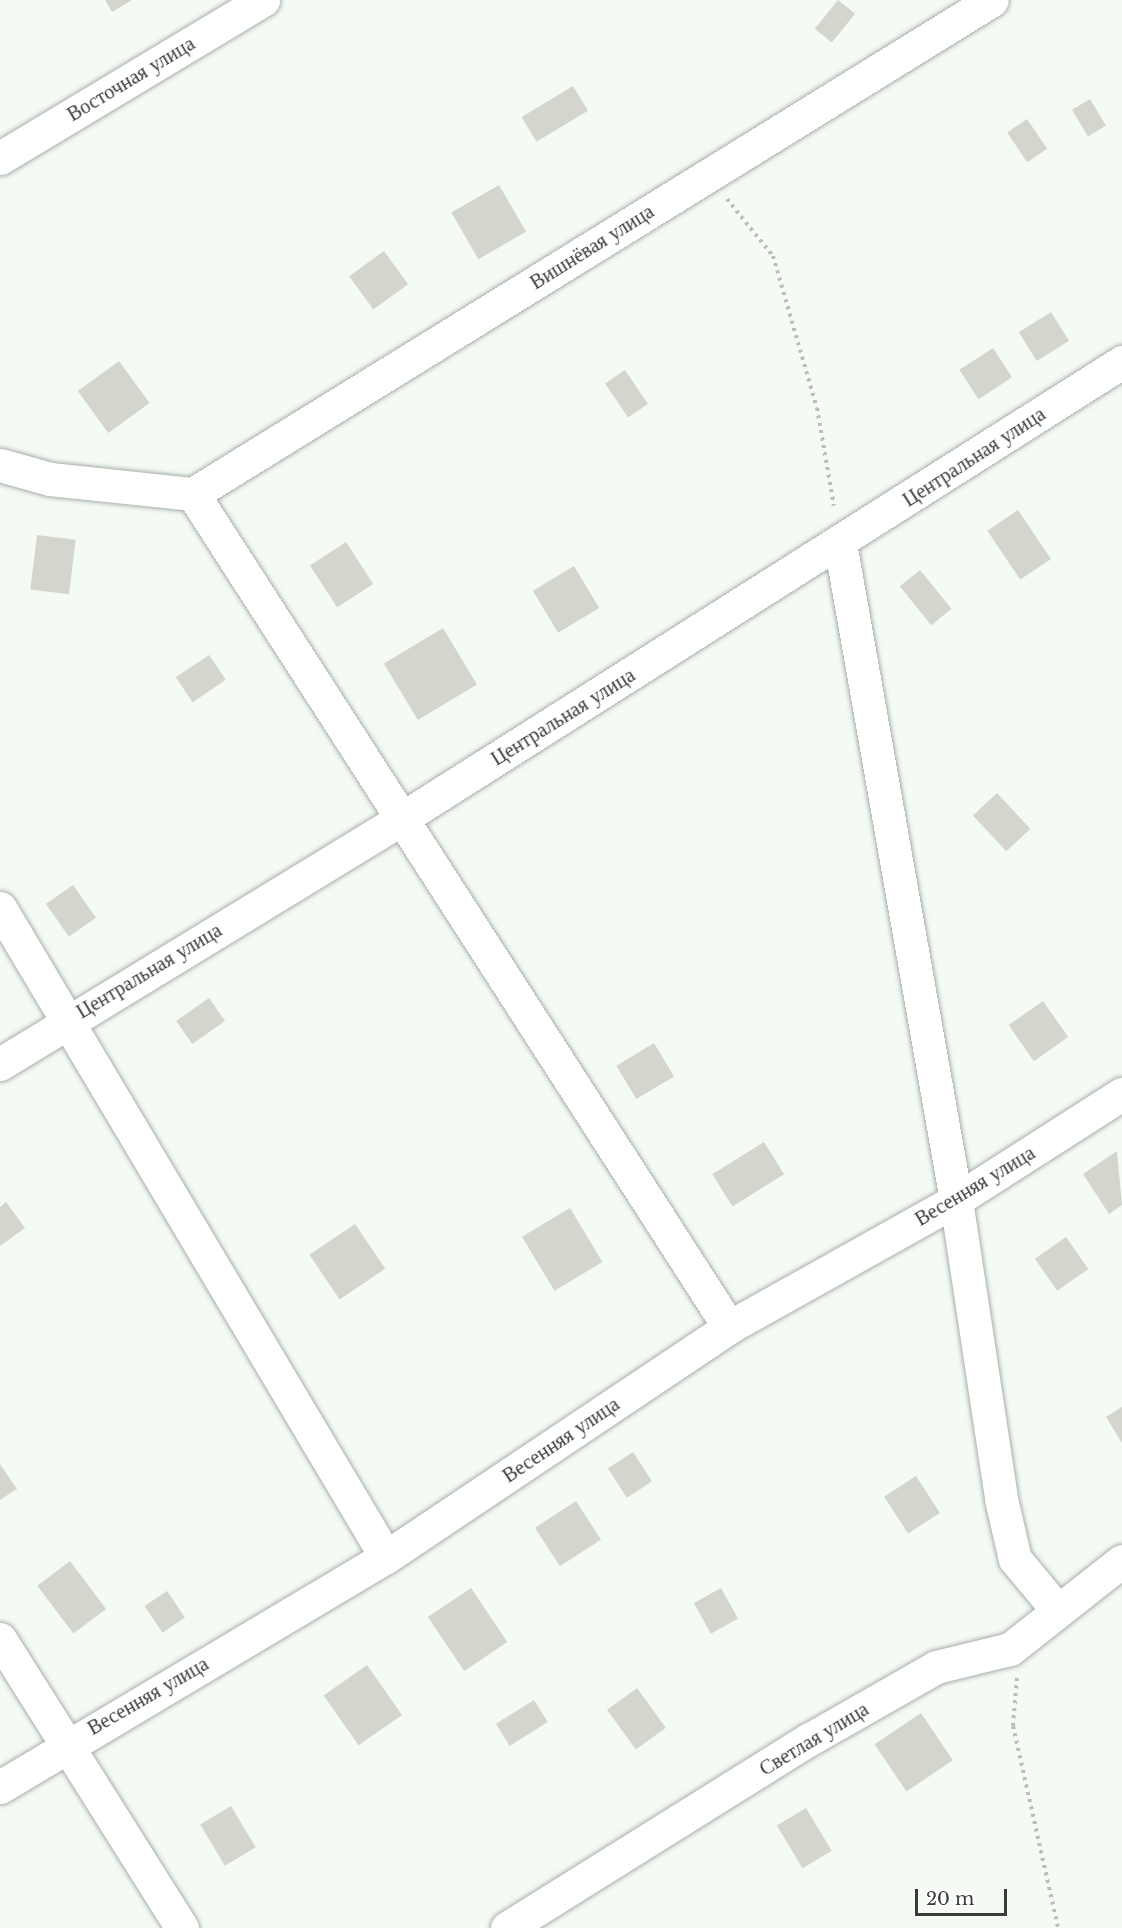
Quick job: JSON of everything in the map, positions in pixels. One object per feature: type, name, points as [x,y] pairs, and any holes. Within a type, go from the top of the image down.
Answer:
[{"type":"street","name":"Восточная улица","points":[[0,158],[263,0]]},
{"type":"street","name":"Вишнёвая улица","points":[[193,494],[992,0]]},
{"type":"street","name":"Центральная улица","points":[[0,1064],[70,1019],[401,819],[840,543],[1122,362]]},
{"type":"street","points":[[0,465],[50,478],[193,494],[729,1327]]},
{"type":"street","points":[[840,543],[956,1200],[1015,1559],[1058,1611]]},
{"type":"street","points":[[0,908],[70,1019],[386,1557]]},
{"type":"street","name":"Весенняя улица","points":[[0,1787],[65,1745],[386,1557],[729,1327],[956,1200],[1122,1094]]},
{"type":"street","name":"Светлая улица","points":[[507,1928],[936,1667],[1010,1649],[1021,1638],[1122,1561]]},
{"type":"street","points":[[0,1639],[182,1928]]},
{"type":"path","points":[[708,176],[773,256],[818,408],[840,543]]},
{"type":"path","points":[[1021,1638],[1013,1726],[1058,1928]]},
{"type":"building","points":[[105,0],[132,0],[112,12]]},
{"type":"building","points":[[838,0],[855,14],[832,43],[815,29]]},
{"type":"building","points":[[573,86],[588,111],[537,142],[522,117]]},
{"type":"building","points":[[1090,99],[1106,126],[1088,136],[1072,110]]},
{"type":"building","points":[[1027,119],[1047,149],[1027,162],[1007,132]]},
{"type":"building","points":[[499,185],[526,232],[478,259],[451,212]]},
{"type":"building","points":[[384,251],[408,284],[373,309],[349,276]]},
{"type":"building","points":[[1051,312],[1069,341],[1037,361],[1019,332]]},
{"type":"building","points":[[993,348],[1012,377],[979,399],[959,370]]},
{"type":"building","points":[[119,361],[150,403],[108,433],[78,391]]},
{"type":"building","points":[[625,370],[648,404],[628,417],[605,383]]},
{"type":"building","points":[[1018,510],[1051,559],[1020,580],[987,531]]},
{"type":"building","points":[[37,535],[76,540],[69,594],[30,590]]},
{"type":"building","points":[[346,542],[373,584],[337,607],[310,565]]},
{"type":"building","points":[[574,566],[599,608],[558,633],[533,591]]},
{"type":"building","points":[[920,570],[951,609],[931,625],[900,586]]},
{"type":"building","points":[[443,628],[477,685],[418,720],[384,664]]},
{"type":"building","points":[[209,655],[226,680],[193,702],[176,677]]},
{"type":"building","points":[[997,793],[1030,829],[1006,851],[973,816]]},
{"type":"building","points":[[73,885],[96,918],[69,937],[46,904]]},
{"type":"building","points":[[209,998],[225,1021],[192,1044],[176,1021]]},
{"type":"building","points":[[1043,1001],[1068,1037],[1034,1061],[1009,1025]]},
{"type":"building","points":[[654,1043],[674,1076],[636,1099],[616,1066]]},
{"type":"building","points":[[764,1142],[784,1174],[732,1207],[712,1174]]},
{"type":"building","points":[[1117,1151],[1122,1205],[1109,1214],[1083,1174]]},
{"type":"building","points":[[6,1202],[25,1228],[0,1246],[0,1207]]},
{"type":"building","points":[[570,1208],[602,1262],[554,1291],[522,1237]]},
{"type":"building","points":[[355,1224],[385,1269],[340,1300],[309,1255]]},
{"type":"building","points":[[1066,1237],[1088,1269],[1057,1291],[1035,1259]]},
{"type":"building","points":[[1122,1407],[1122,1443],[1106,1417]]},
{"type":"building","points":[[633,1452],[652,1481],[627,1498],[608,1468]]},
{"type":"building","points":[[0,1464],[17,1489],[0,1500]]},
{"type":"building","points":[[916,1476],[940,1513],[908,1534],[884,1497]]},
{"type":"building","points":[[576,1501],[601,1540],[560,1566],[535,1528]]},
{"type":"building","points":[[70,1561],[106,1609],[73,1634],[37,1586]]},
{"type":"building","points":[[471,1588],[507,1642],[464,1671],[428,1617]]},
{"type":"building","points":[[721,1588],[738,1619],[711,1634],[694,1603]]},
{"type":"building","points":[[167,1591],[185,1618],[163,1633],[145,1606]]},
{"type":"building","points":[[367,1665],[402,1715],[359,1745],[324,1695]]},
{"type":"building","points":[[637,1688],[666,1728],[636,1749],[607,1710]]},
{"type":"building","points":[[534,1700],[548,1722],[510,1746],[496,1724]]},
{"type":"building","points":[[921,1713],[953,1760],[906,1792],[875,1744]]},
{"type":"building","points":[[231,1806],[256,1847],[225,1866],[200,1825]]},
{"type":"building","points":[[806,1808],[832,1851],[803,1868],[777,1826]]}]
